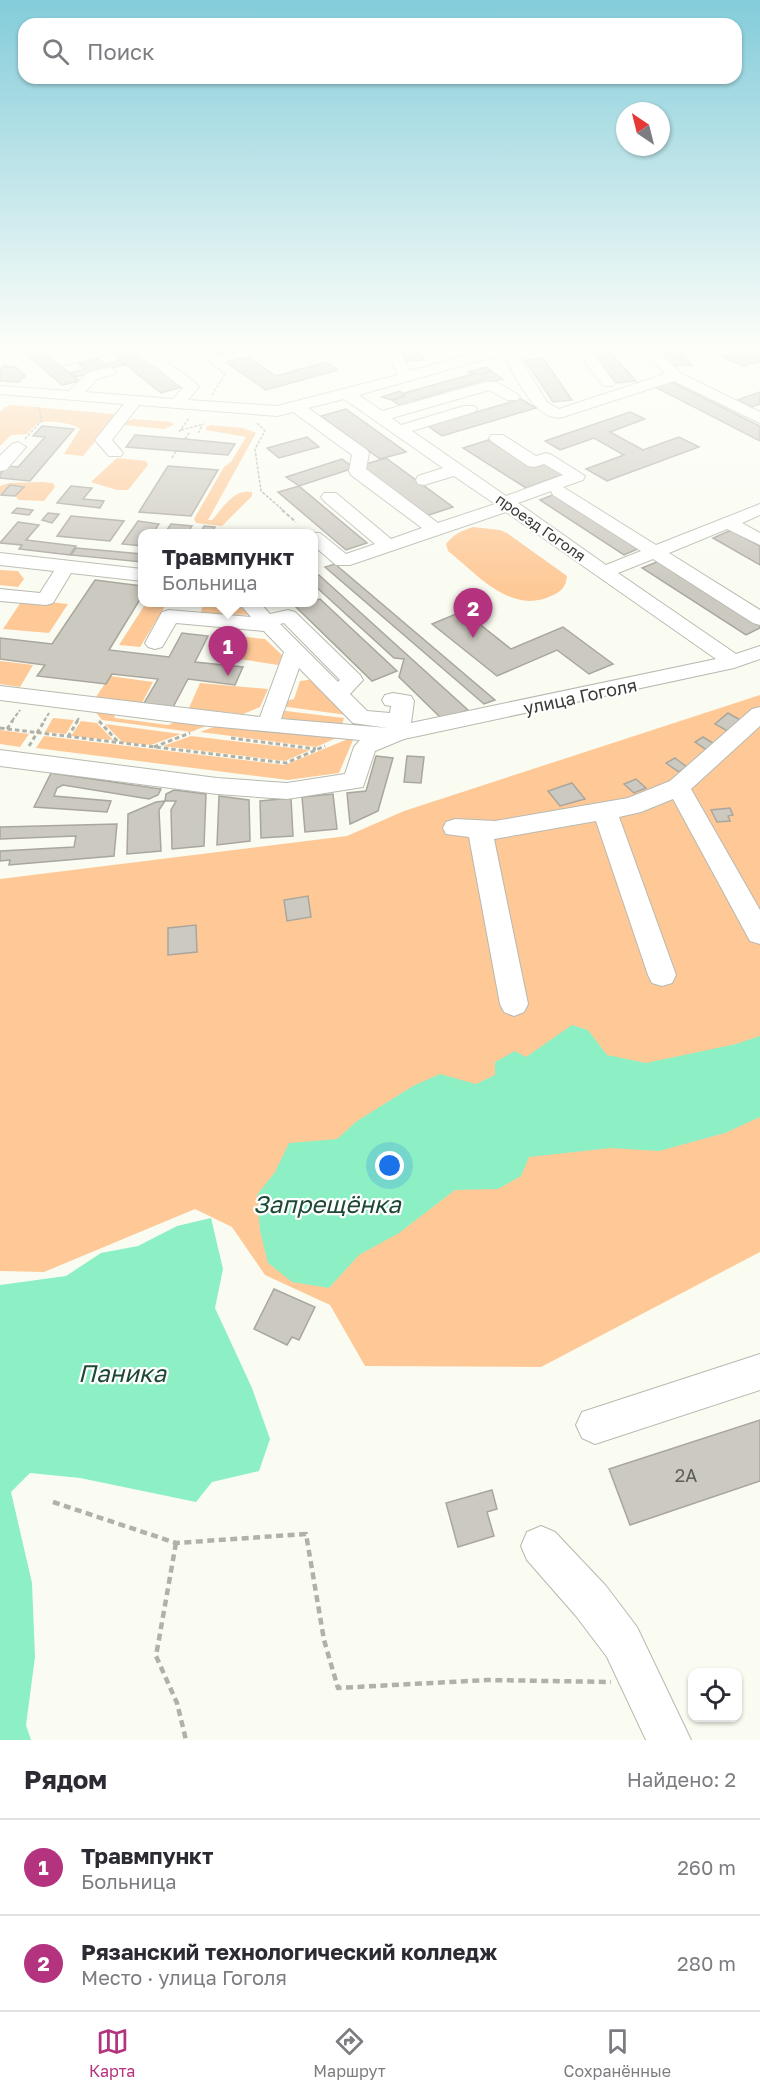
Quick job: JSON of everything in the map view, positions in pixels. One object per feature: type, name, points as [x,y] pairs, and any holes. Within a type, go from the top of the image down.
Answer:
[{"type":"street","points":[[114,426],[103,440],[116,453]]},
{"type":"street","points":[[323,426],[361,453],[357,471],[436,530]]},
{"type":"street","name":"проезд Гоголя","points":[[391,426],[508,503],[734,662]]},
{"type":"street","points":[[318,540],[343,561],[436,530],[577,476],[546,458],[534,462],[497,438]]},
{"type":"street","points":[[0,466],[18,447]]},
{"type":"street","points":[[424,480],[458,469]]},
{"type":"street","points":[[559,491],[760,619]]},
{"type":"street","points":[[330,497],[389,546]]},
{"type":"street","points":[[605,572],[760,509]]},
{"type":"street","points":[[728,522],[760,540]]},
{"type":"street","points":[[0,559],[138,575]]},
{"type":"street","points":[[0,594],[46,599],[66,566]]},
{"type":"street","points":[[251,607],[361,718],[395,723]]},
{"type":"street","points":[[156,643],[169,616],[267,623],[288,616],[352,680],[337,694]]},
{"type":"street","points":[[268,725],[295,651]]},
{"type":"street","name":"улица Гоголя","points":[[395,723],[734,662],[760,652]]},
{"type":"street","points":[[0,693],[87,705],[356,733],[395,723]]},
{"type":"street","points":[[10,759],[217,786],[287,791],[355,781],[365,747],[395,723]]},
{"type":"street","points":[[514,1004],[467,829],[632,806],[678,787],[756,726]]},
{"type":"street","points":[[678,787],[760,934]]},
{"type":"street","points":[[605,811],[662,975]]},
{"type":"street","points":[[595,1425],[760,1372]]},
{"type":"street","points":[[541,1546],[591,1601],[622,1642],[669,1740]]},
{"type":"path","points":[[18,447],[36,426]]},
{"type":"path","points":[[183,426],[180,431],[196,426]]},
{"type":"path","points":[[198,434],[203,426]]},
{"type":"path","points":[[261,426],[266,431],[255,449],[261,491],[303,528]]},
{"type":"path","points":[[185,439],[189,433]]},
{"type":"path","points":[[172,458],[176,451]]},
{"type":"path","points":[[10,759],[36,734],[56,701]]},
{"type":"path","points":[[68,737],[87,705],[119,743]]},
{"type":"path","points":[[0,728],[286,763],[356,733]]},
{"type":"path","points":[[53,1502],[176,1543],[306,1534],[324,1640],[339,1688],[487,1680],[642,1683]]},
{"type":"path","points":[[176,1543],[156,1656],[177,1703],[186,1740]]},
{"type":"shaded area","points":[[0,426],[34,426],[27,434],[11,435],[0,446]]},
{"type":"shaded area","points":[[74,426],[108,426],[83,456],[64,454],[80,429]]},
{"type":"shaded area","points":[[137,426],[171,426],[164,429]]},
{"type":"shaded area","points":[[206,427],[243,428],[256,433],[208,520],[212,520],[234,496],[252,492],[252,496],[222,526],[196,523],[194,519],[224,467],[231,462],[246,437],[206,430]]},
{"type":"shaded area","points":[[117,458],[146,461],[148,465],[128,490],[117,490],[91,482]]},
{"type":"shaded area","points":[[9,483],[53,483],[55,487],[44,501],[19,500],[15,496],[23,486],[10,485],[0,495],[0,486]]},
{"type":"shaded area","points":[[473,527],[507,533],[567,576],[564,586],[555,594],[536,600],[522,600],[495,589],[448,551],[446,544],[452,538]]},
{"type":"shaded area","points":[[0,570],[18,571],[24,579],[18,587],[0,585]]},
{"type":"shaded area","points":[[23,599],[68,604],[49,633],[3,629]]},
{"type":"shaded area","points":[[143,607],[165,607],[140,647],[119,645]]},
{"type":"shaded area","points":[[202,607],[241,607],[250,615],[202,613]]},
{"type":"shaded area","points":[[225,635],[265,639],[282,655],[278,665],[215,655]]},
{"type":"shaded area","points":[[0,661],[33,665],[20,687],[0,684]]},
{"type":"shaded area","points":[[110,676],[153,682],[142,703],[96,697]]},
{"type":"shaded area","points":[[313,680],[347,715],[280,706],[282,702],[294,699],[300,681]]},
{"type":"shaded area","points":[[200,683],[268,689],[260,707],[243,714],[189,708]]},
{"type":"shaded area","points":[[760,695],[760,1252],[541,1367],[365,1366],[330,1305],[265,1275],[232,1227],[195,1209],[44,1272],[0,1271],[0,879],[347,836],[404,811]]},
{"type":"shaded area","points":[[93,709],[113,711],[115,718],[168,725],[182,719],[211,724],[191,732],[102,720]]},
{"type":"shaded area","points":[[278,710],[344,718],[342,725],[286,719],[279,717]]},
{"type":"shaded area","points":[[53,718],[74,720],[66,734],[45,732]]},
{"type":"shaded area","points":[[81,721],[97,723],[113,740],[71,736]]},
{"type":"shaded area","points":[[105,724],[181,734],[151,745],[122,742]]},
{"type":"shaded area","points":[[219,725],[296,734],[341,736],[316,747],[200,732]]},
{"type":"shaded area","points":[[0,730],[29,734],[20,747],[0,744]]},
{"type":"shaded area","points":[[44,736],[285,765],[348,739],[353,740],[339,773],[288,780],[36,748]]},
{"type":"shaded area","points":[[191,736],[310,750],[285,761],[163,746]]},
{"type":"water","name":"Запрещёнка","points":[[572,1025],[588,1030],[607,1055],[646,1063],[736,1044],[760,1036],[760,1117],[725,1133],[659,1151],[611,1148],[529,1157],[521,1176],[498,1189],[455,1190],[399,1233],[359,1255],[329,1288],[292,1282],[268,1263],[260,1231],[257,1195],[275,1172],[289,1143],[337,1139],[357,1121],[413,1086],[440,1074],[476,1084],[495,1075],[495,1062],[515,1051],[526,1057]]},
{"type":"water","name":"Паника","points":[[211,1218],[223,1269],[215,1308],[252,1388],[270,1439],[259,1471],[212,1482],[196,1502],[80,1478],[30,1473],[11,1492],[32,1583],[35,1657],[26,1725],[31,1740],[0,1740],[0,1285],[66,1276],[101,1253],[138,1246],[177,1226]]},
{"type":"building","points":[[42,426],[74,429],[30,481],[0,478],[0,474],[7,466],[18,467],[45,437],[33,436]]},
{"type":"building","points":[[335,426],[370,426],[406,452],[380,459]]},
{"type":"building","points":[[428,426],[475,426],[442,436]]},
{"type":"building","points":[[588,426],[626,426],[610,432],[643,450],[679,437],[699,447],[607,481],[586,469],[624,455],[594,438],[560,450],[545,441]]},
{"type":"building","points":[[731,426],[760,426],[760,441]]},
{"type":"building","points":[[135,435],[235,444],[228,455],[126,447]]},
{"type":"building","points":[[307,437],[319,447],[279,458],[267,448]]},
{"type":"building","points":[[488,440],[532,467],[546,463],[565,474],[526,488],[463,448]]},
{"type":"building","points":[[386,458],[453,507],[426,516],[359,466]]},
{"type":"building","points":[[342,459],[354,468],[299,486],[286,477]]},
{"type":"building","points":[[168,466],[218,470],[191,516],[139,512]]},
{"type":"building","points":[[10,485],[24,487],[15,496],[1,495]]},
{"type":"building","points":[[71,486],[92,488],[83,499],[104,501],[100,508],[57,503]]},
{"type":"building","points":[[299,486],[367,543],[346,550],[278,492]]},
{"type":"building","points":[[555,494],[640,548],[624,555],[540,500]]},
{"type":"building","points":[[17,508],[33,510],[29,515],[12,513]]},
{"type":"building","points":[[48,513],[59,514],[52,523],[42,520]]},
{"type":"building","points":[[71,516],[124,521],[110,541],[57,536]]},
{"type":"building","points":[[138,521],[159,524],[156,529],[138,529],[138,546],[122,544]]},
{"type":"building","points":[[18,522],[39,525],[26,540],[76,546],[70,555],[19,549],[22,545],[0,543]]},
{"type":"building","points":[[171,524],[192,526],[190,529],[168,529]]},
{"type":"building","points":[[204,526],[215,527],[214,529],[202,529]]},
{"type":"building","points":[[731,530],[760,546],[760,565],[713,538]]},
{"type":"building","points":[[76,548],[138,554],[138,562],[71,555]]},
{"type":"building","points":[[659,561],[760,624],[760,628],[746,635],[642,568]]},
{"type":"building","points":[[335,564],[495,700],[484,704],[325,567]]},
{"type":"building","points":[[318,575],[468,710],[453,716],[440,717],[399,677],[404,659],[394,658],[318,589]]},
{"type":"building","points":[[95,580],[138,585],[138,603],[109,650],[169,657],[182,633],[208,636],[195,662],[243,667],[235,685],[188,679],[172,709],[143,705],[158,679],[112,674],[106,684],[37,676],[45,665],[0,659],[0,638],[52,644]]},
{"type":"building","points":[[320,599],[397,671],[372,681],[296,607],[318,607]]},
{"type":"building","points":[[463,611],[511,649],[563,627],[613,664],[589,674],[557,650],[497,676],[432,624]]},
{"type":"building","points":[[728,713],[744,722],[731,733],[715,724]]},
{"type":"building","points":[[703,737],[716,745],[707,750],[695,742]]},
{"type":"building","points":[[376,756],[393,758],[378,811],[350,824],[347,793],[366,791]]},
{"type":"building","points":[[407,756],[424,757],[421,783],[404,782]]},
{"type":"building","points":[[675,758],[687,767],[679,772],[666,763]]},
{"type":"building","points":[[51,773],[161,789],[158,795],[149,799],[63,785],[57,788],[54,796],[111,801],[107,812],[34,807]]},
{"type":"building","points":[[636,779],[646,788],[634,793],[624,784]]},
{"type":"building","points":[[572,783],[585,799],[560,806],[548,791]]},
{"type":"building","points":[[174,790],[206,794],[204,846],[172,849],[171,810],[176,801],[165,801],[166,794]]},
{"type":"building","points":[[333,794],[337,829],[305,832],[302,797]]},
{"type":"building","points":[[219,796],[249,800],[250,841],[217,845]]},
{"type":"building","points":[[291,798],[293,836],[261,838],[260,801]]},
{"type":"building","points":[[165,801],[159,810],[161,851],[127,854],[128,814],[156,802]]},
{"type":"building","points":[[730,808],[733,815],[728,816],[730,821],[717,822],[711,810]]},
{"type":"building","points":[[117,824],[114,856],[9,865],[10,860],[0,861],[0,851],[74,847],[76,836],[0,839],[0,827]]},
{"type":"building","points":[[308,896],[311,917],[287,921],[284,900]]},
{"type":"building","points":[[196,925],[197,952],[168,955],[168,928]]},
{"type":"building","points":[[274,1289],[315,1307],[299,1340],[292,1337],[287,1345],[254,1329]]},
{"type":"building","points":[[760,1420],[760,1481],[630,1525],[609,1469]]},
{"type":"building","points":[[492,1490],[497,1509],[487,1512],[494,1536],[458,1547],[446,1503]]},
{"type":"place","name":"Рязанский технологический колледж","points":[[473,638]]},
{"type":"place","name":"Травмпункт","points":[[228,676]]}]
